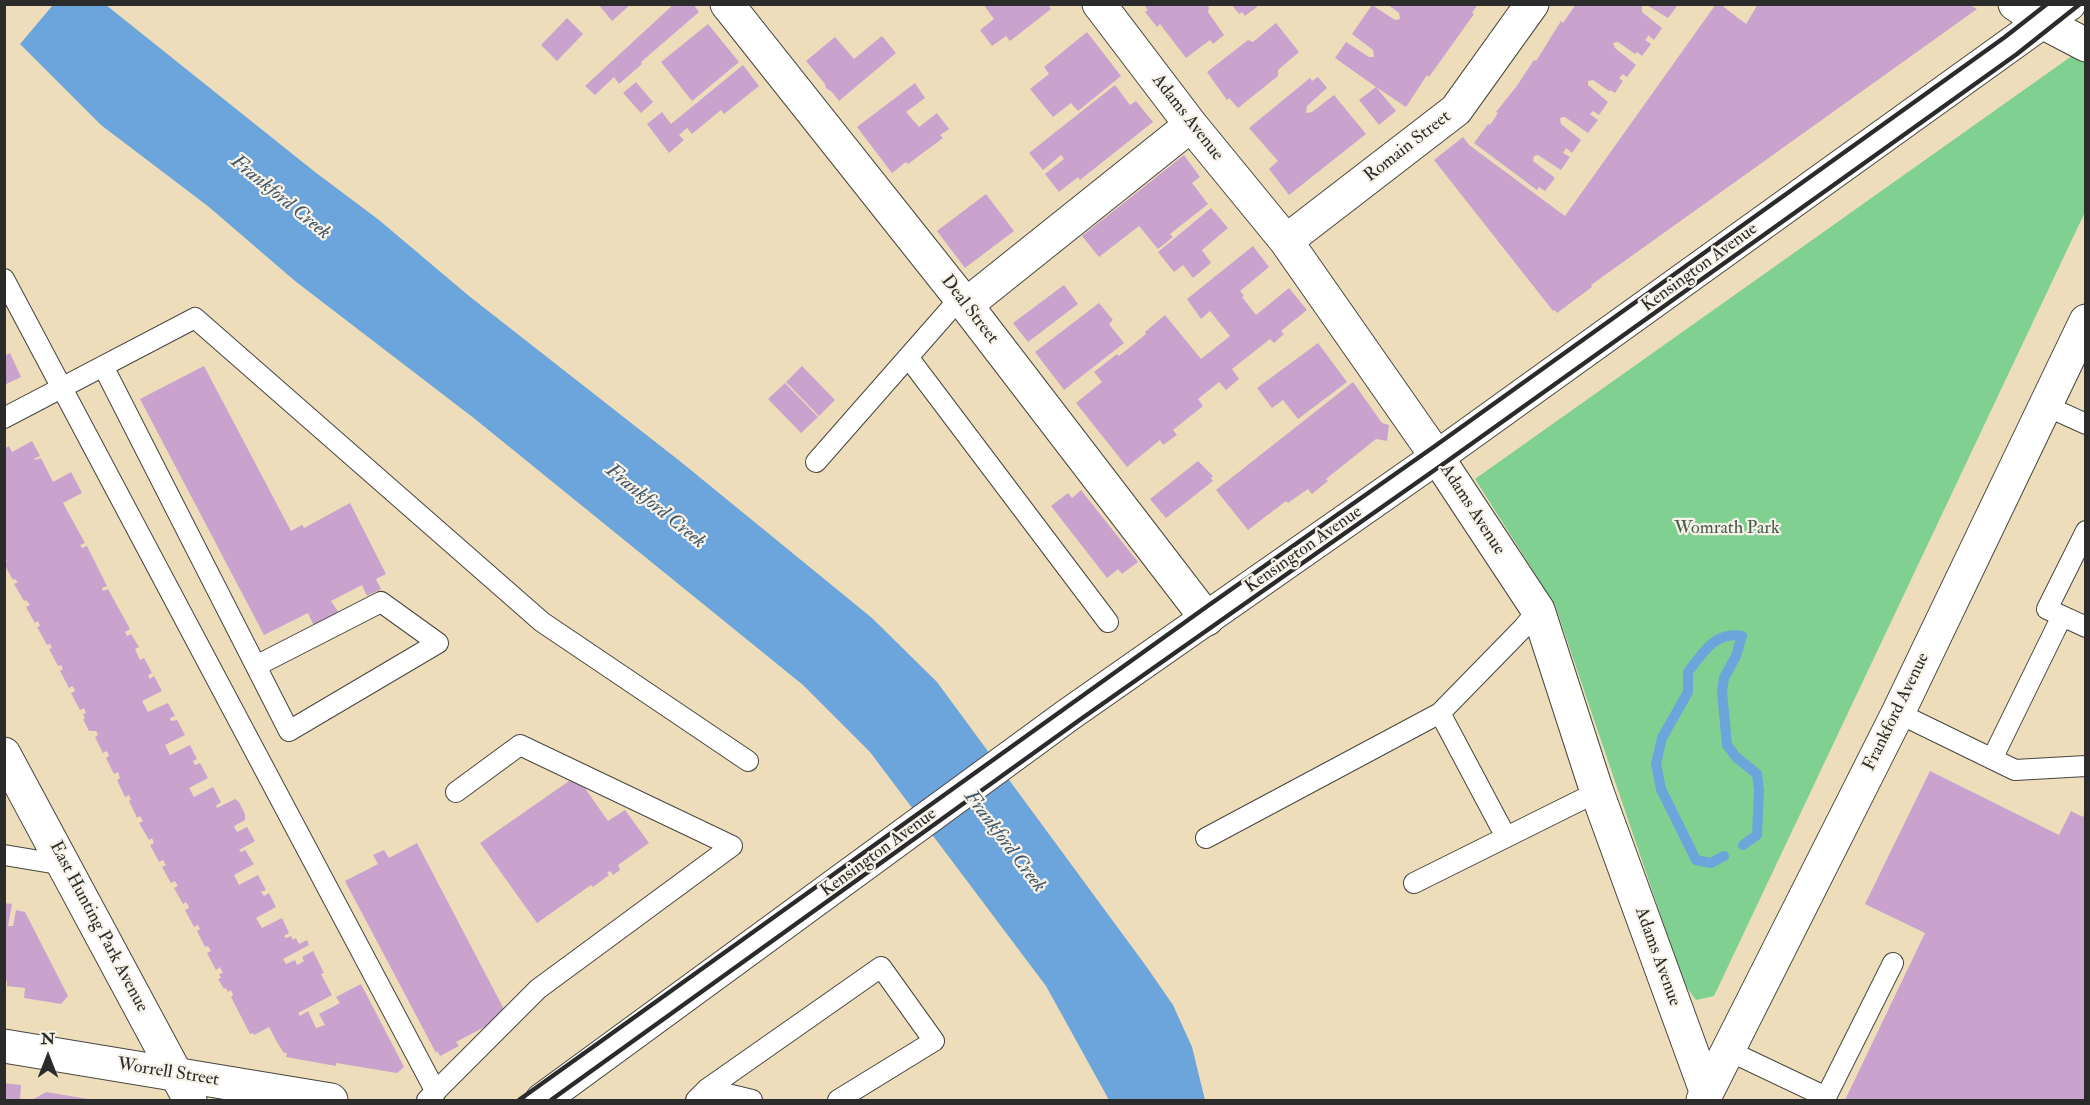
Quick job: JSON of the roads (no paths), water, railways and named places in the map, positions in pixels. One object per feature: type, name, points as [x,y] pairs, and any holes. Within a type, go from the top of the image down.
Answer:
[{"type":"street","name":"Deal Street","points":[[727,4],[963,301],[1207,619]]},
{"type":"street","name":"Adams Avenue","points":[[1099,4],[1191,125],[1286,241],[1437,457],[1538,610],[1597,792],[1704,1096]]},
{"type":"street","name":"Romain Street","points":[[1286,241],[1456,110],[1532,4]]},
{"type":"street","points":[[2015,4],[2042,22],[2085,45]]},
{"type":"street","name":"Kensington Avenue","points":[[542,1101],[1068,715],[1437,457],[2069,4]]},
{"type":"street","points":[[963,301],[1191,125]]},
{"type":"street","name":"Frankford Avenue","points":[[1704,1096],[1898,713],[2085,321]]},
{"type":"street","name":"East Hunting Park Avenue","points":[[4,754],[183,1087]]},
{"type":"street","name":"Worrell Street","points":[[4,1046],[183,1087],[331,1101]]},
{"type":"lane","points":[[4,279],[63,387],[431,1096],[538,989],[732,846],[520,745],[456,792]]},
{"type":"lane","points":[[816,462],[908,357],[963,301]]},
{"type":"lane","points":[[4,418],[195,318],[542,622],[748,761]]},
{"type":"lane","points":[[908,357],[1108,622]]},
{"type":"lane","points":[[103,366],[289,731],[438,643],[381,602],[256,666]]},
{"type":"lane","points":[[2044,405],[2085,424]]},
{"type":"lane","points":[[2085,531],[2047,609],[2085,627]]},
{"type":"lane","points":[[1206,838],[1440,713],[1538,610]]},
{"type":"lane","points":[[1992,759],[2062,616]]},
{"type":"lane","points":[[1440,713],[1506,837]]},
{"type":"lane","points":[[1898,713],[2015,770],[2085,766]]},
{"type":"lane","points":[[1414,883],[1597,792]]},
{"type":"lane","points":[[4,855],[64,865]]},
{"type":"lane","points":[[1727,1050],[1826,1097],[1893,963]]},
{"type":"lane","points":[[701,1095],[881,967],[934,1041],[838,1101]]},
{"type":"lane","points":[[701,1095],[752,1101]]},
{"type":"water","name":"Frankford Creek","points":[[53,5],[106,5],[315,172],[379,220],[469,296],[681,462],[872,618],[937,682],[1173,1005],[1192,1047],[1205,1100],[1109,1100],[1046,986],[870,752],[803,685],[475,419],[295,281],[209,207],[101,125],[20,44]]},
{"type":"waterway","points":[[1724,856],[1711,863],[1696,860],[1661,789],[1656,764],[1662,738],[1688,692],[1688,672],[1710,645],[1733,635],[1742,636],[1736,656],[1724,678],[1722,692],[1727,745],[1736,757],[1757,774],[1759,790],[1757,835],[1743,845]]},
{"type":"railway","points":[[519,1100],[1209,605],[1435,446],[2005,37],[2047,4]]},
{"type":"railway","points":[[551,1100],[1081,719],[1446,462],[2017,54],[2080,4]]},
{"type":"park label","name":"Womrath Park","points":[[1727,529]]}]
